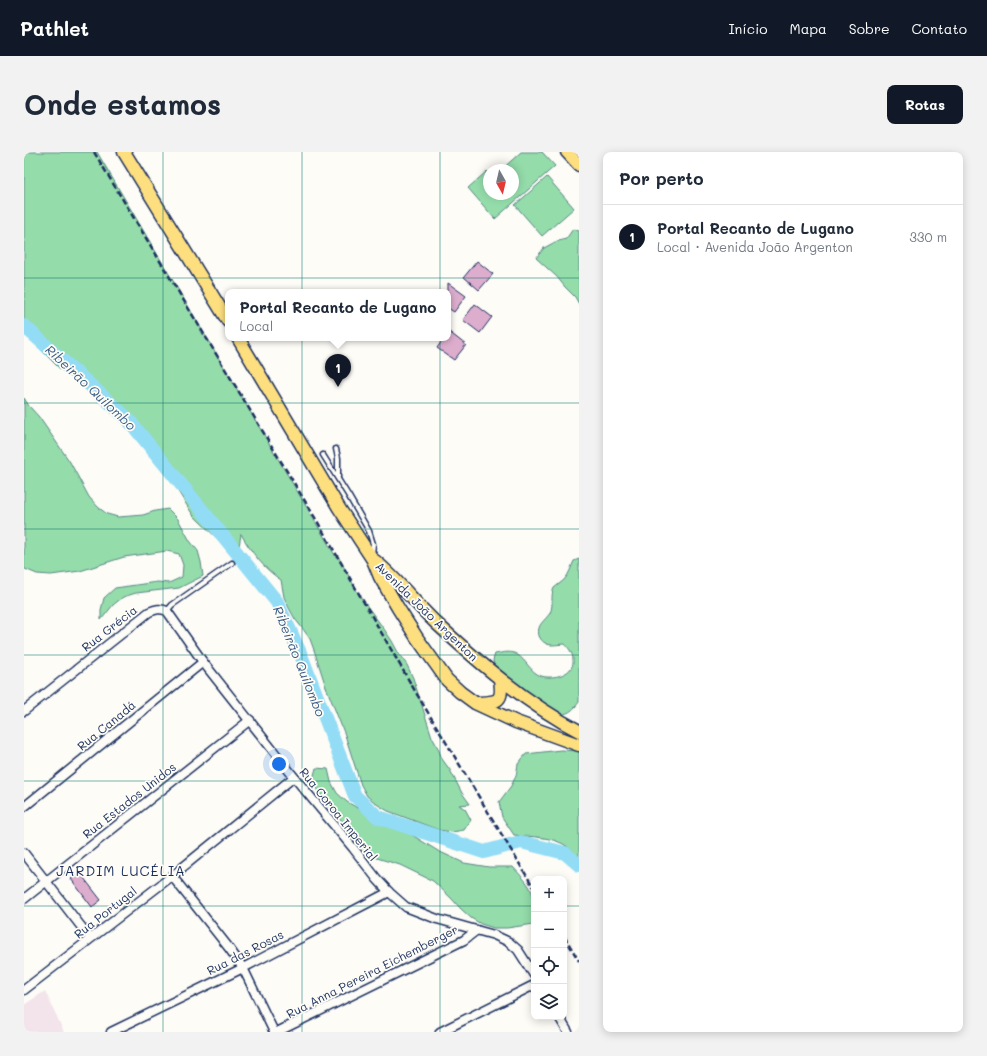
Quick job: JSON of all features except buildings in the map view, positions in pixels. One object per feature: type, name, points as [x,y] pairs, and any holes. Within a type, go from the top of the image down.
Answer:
[{"type":"main road","points":[[124,152],[225,316]]},
{"type":"main road","points":[[567,152],[579,165]]},
{"type":"main road","name":"Avenida João Argenton","points":[[240,341],[339,508],[372,559],[380,577],[417,638],[447,680],[475,703],[516,722],[579,745]]},
{"type":"main road","name":"Avenida João Argenton","points":[[372,559],[388,572],[435,622],[500,679],[553,716],[579,731]]},
{"type":"main road","points":[[475,703],[492,702],[498,700],[501,696],[500,679]]},
{"type":"street","name":"Rua Grécia","points":[[24,711],[149,612],[157,609],[163,609],[167,612]]},
{"type":"street","name":"Rua Coroa Imperial","points":[[167,612],[294,777],[389,892],[406,907],[437,919],[494,935],[509,942],[518,950],[531,970]]},
{"type":"street","name":"Rua Canadá","points":[[24,807],[204,662]]},
{"type":"street","name":"Rua Estados Unidos","points":[[24,899],[250,720]]},
{"type":"street","name":"Rua Portugal","points":[[24,990],[172,876],[294,777]]},
{"type":"street","points":[[24,853],[90,938]]},
{"type":"street","points":[[172,876],[229,948],[242,968],[274,1032]]},
{"type":"street","name":"Rua das Rosas","points":[[111,1032],[242,968],[389,892]]},
{"type":"street","name":"Rua Anna Pereira Eichemberger","points":[[277,1032],[464,940],[477,930]]},
{"type":"street","points":[[440,1032],[531,986]]},
{"type":"street","points":[[561,1020],[568,1032]]},
{"type":"lane","points":[[336,449],[338,458],[338,478]]},
{"type":"lane","points":[[323,455],[358,511],[368,531],[373,544],[372,559]]},
{"type":"lane","points":[[167,612],[172,605],[232,563]]},
{"type":"shaded area","points":[[45,991],[64,1032],[24,1032],[24,1005]]},
{"type":"green space","points":[[24,152],[97,152],[336,557],[338,556],[359,595],[384,629],[407,665],[413,678],[432,737],[442,759],[470,804],[459,805],[465,809],[471,820],[464,830],[452,832],[439,830],[388,811],[367,796],[361,785],[345,735],[326,687],[310,639],[295,619],[289,608],[284,597],[281,580],[258,560],[241,534],[239,547],[232,549],[226,547],[193,515],[179,493],[174,474],[158,453],[128,425],[112,407],[60,369],[24,333]]},
{"type":"green space","points":[[521,152],[542,152],[555,166],[519,198],[519,164],[508,164]]},
{"type":"green space","points":[[483,175],[483,200],[517,200],[495,219],[468,188]]},
{"type":"green space","points":[[547,177],[574,208],[542,236],[515,205]]},
{"type":"green space","points":[[573,229],[579,231],[579,304],[575,297],[557,277],[536,258],[544,248],[555,242],[566,239]]},
{"type":"green space","points":[[24,398],[70,462],[89,497],[98,507],[107,514],[118,517],[143,515],[168,509],[178,519],[190,541],[198,551],[203,576],[179,588],[136,593],[123,597],[113,605],[101,620],[101,610],[104,598],[115,588],[157,582],[169,583],[182,577],[183,565],[179,554],[167,551],[124,557],[80,571],[51,575],[37,574],[25,569]]},
{"type":"green space","points":[[579,559],[579,702],[568,713],[561,714],[553,712],[494,666],[493,660],[495,654],[512,652],[521,657],[531,669],[542,676],[560,676],[570,670],[573,658],[568,647],[565,644],[546,644],[541,640],[538,631],[541,624],[550,613],[554,588],[566,578],[574,561]]},
{"type":"green space","points":[[561,750],[579,751],[579,858],[562,843],[549,839],[514,835],[502,817],[499,802],[511,786],[516,776],[518,764],[526,754]]},
{"type":"green space","points":[[316,768],[328,769],[331,782],[337,793],[347,802],[381,821],[407,832],[438,851],[464,863],[489,867],[513,867],[531,889],[531,924],[507,928],[494,928],[481,924],[471,918],[433,881],[400,865],[377,858],[365,850],[356,842],[342,821],[317,790],[313,779]]},
{"type":"waterway","name":"Ribeirão Quilombo","points":[[24,326],[127,418],[277,602],[301,655],[355,796],[378,817],[484,852],[521,842],[565,853],[579,865]]},
{"type":"railway","points":[[94,152],[317,521],[415,691],[531,883]]},
{"type":"railway","points":[[567,941],[579,961]]},
{"type":"place","name":"Portal Recanto de Lugano","points":[[338,387]]},
{"type":"district","name":"JARDIM LUCÉLIA","points":[[121,870]]}]
